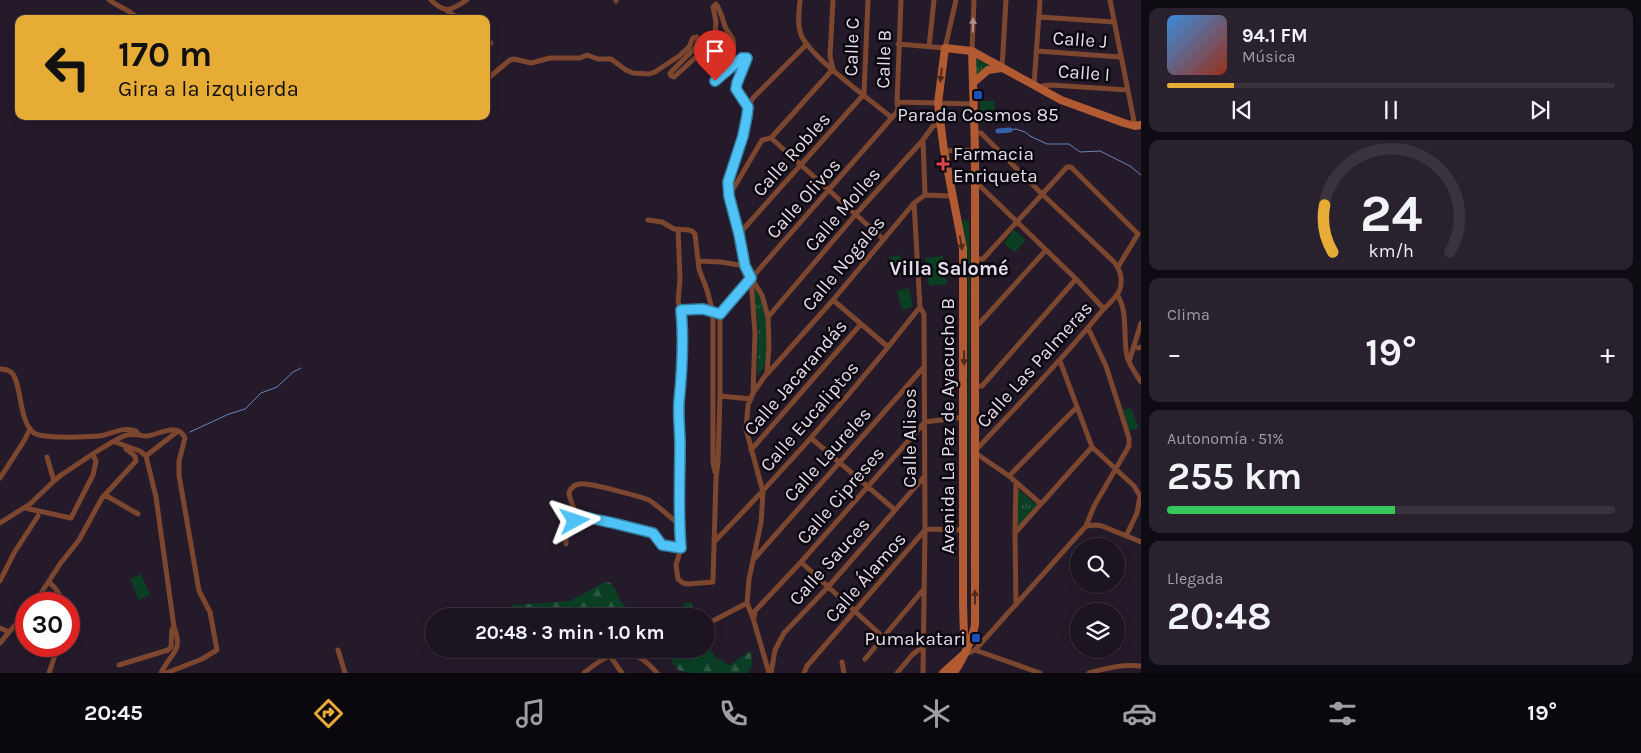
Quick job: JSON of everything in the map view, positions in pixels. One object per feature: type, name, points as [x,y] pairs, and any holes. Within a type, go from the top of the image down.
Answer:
[{"type":"main road","points":[[945,48],[972,51],[1061,100],[1138,126]]},
{"type":"main road","name":"Avenida La Paz de Ayacucho B","points":[[945,48],[938,103],[944,150],[963,249],[964,636],[968,644]]},
{"type":"main road","points":[[943,673],[962,655],[975,625],[975,104],[972,51]]},
{"type":"main road","points":[[974,82],[988,70],[1002,68]]},
{"type":"main road","points":[[953,673],[962,662],[962,655]]},
{"type":"street","points":[[108,0],[119,7],[131,11],[135,15]]},
{"type":"street","points":[[431,0],[452,15]]},
{"type":"street","points":[[445,10],[450,10],[467,0]]},
{"type":"street","points":[[800,0],[799,28],[807,44],[833,69],[892,118]]},
{"type":"street","points":[[833,0],[830,56],[833,69]]},
{"type":"street","name":"Calle C","points":[[864,94],[868,0]]},
{"type":"street","name":"Calle B","points":[[892,118],[898,109],[898,44],[901,0]]},
{"type":"street","points":[[929,47],[934,0]]},
{"type":"street","name":"Avenida La Paz de Ayacucho B","points":[[945,48],[956,0]]},
{"type":"street","points":[[972,51],[974,0]]},
{"type":"street","points":[[1002,68],[1006,0]]},
{"type":"street","points":[[1038,87],[1037,51],[1040,0]]},
{"type":"street","points":[[1110,0],[1120,57],[1138,126]]},
{"type":"street","points":[[490,76],[505,63],[514,59],[531,63],[550,58],[580,58],[587,56],[611,59],[626,70],[634,73],[655,72],[678,56],[688,47],[693,38],[697,38],[696,47],[670,73],[674,77],[695,58],[714,46],[716,22],[713,7],[716,4],[726,29],[731,36],[734,48],[713,79],[717,81],[733,65],[746,57],[736,89],[748,107]]},
{"type":"street","points":[[1040,18],[1114,22]]},
{"type":"street","points":[[767,373],[770,346],[768,317],[762,295],[745,266],[729,196],[728,182],[743,136],[748,107],[753,98],[807,44]]},
{"type":"street","points":[[898,44],[945,48]]},
{"type":"street","name":"Calle J","points":[[1037,51],[1120,57]]},
{"type":"street","points":[[771,138],[833,69]]},
{"type":"street","name":"Calle I","points":[[1038,87],[1051,85],[1128,90]]},
{"type":"street","name":"Calle Robles","points":[[739,234],[864,94]]},
{"type":"street","points":[[897,102],[975,104]]},
{"type":"street","name":"Calle Olivos","points":[[720,314],[892,118]]},
{"type":"street","name":"Calle Molles","points":[[768,317],[856,214],[923,140],[933,126],[940,124]]},
{"type":"street","points":[[975,133],[981,133],[1118,267],[1122,282],[1118,296],[1124,309],[1129,362],[1141,381]]},
{"type":"street","points":[[729,196],[760,142],[765,138],[771,138],[883,239]]},
{"type":"street","points":[[923,140],[925,195],[952,196]]},
{"type":"street","points":[[944,150],[975,150]]},
{"type":"street","points":[[975,259],[983,259],[1063,171],[1067,167],[1071,167],[1138,234],[1118,267]]},
{"type":"street","points":[[975,184],[980,186],[1104,308]]},
{"type":"street","name":"Calle Nogales","points":[[753,393],[767,373],[914,203],[925,195]]},
{"type":"street","name":"Calle Alisos","points":[[914,203],[920,307],[924,314],[924,477],[926,529],[922,647],[923,673]]},
{"type":"street","points":[[648,220],[662,222],[678,229],[694,232],[698,261],[713,313],[713,462],[716,478]]},
{"type":"street","points":[[678,229],[680,279],[678,302],[681,310],[682,330],[679,402],[679,481],[681,494],[679,524],[681,548],[676,565],[680,581],[688,584],[713,582],[721,359],[720,314],[703,309],[681,310]]},
{"type":"street","points":[[974,324],[979,324],[1046,250]]},
{"type":"street","points":[[698,261],[714,261],[745,266]]},
{"type":"street","points":[[751,278],[755,333],[753,393],[746,415],[746,429],[763,492],[761,523],[749,579],[748,603],[770,673]]},
{"type":"street","points":[[974,386],[982,386],[1076,279]]},
{"type":"street","name":"Calle Las Palmeras","points":[[974,452],[1060,361],[1104,308],[1118,296]]},
{"type":"street","points":[[832,300],[888,348]]},
{"type":"street","name":"Calle Eucaliptos","points":[[715,541],[763,492],[811,438],[888,348],[920,307]]},
{"type":"street","points":[[1129,362],[1141,323]]},
{"type":"street","name":"Calle Jacarandás","points":[[751,450],[861,324]]},
{"type":"street","points":[[962,655],[976,650],[1086,526],[1094,506],[1129,446],[1129,438],[1106,366],[1088,328]]},
{"type":"street","points":[[1060,361],[1092,447],[1134,486],[1140,496],[1136,513],[1126,536]]},
{"type":"street","name":"Calle Laureles","points":[[753,560],[924,368]]},
{"type":"street","points":[[0,369],[11,372],[14,376],[20,405],[30,429],[34,433],[45,437],[98,436],[127,428],[136,431],[139,435]]},
{"type":"street","points":[[720,396],[751,399]]},
{"type":"street","points":[[1009,476],[1076,408]]},
{"type":"street","points":[[925,422],[964,417]]},
{"type":"street","name":"Calle Cipreses","points":[[753,618],[755,611],[925,422]]},
{"type":"street","points":[[0,478],[30,429]]},
{"type":"street","points":[[0,523],[40,496],[54,481],[127,434],[152,435],[170,429],[178,431],[183,435],[185,438],[179,461],[179,475],[199,591],[210,612],[217,650],[202,659],[166,673]]},
{"type":"street","points":[[146,456],[178,431]]},
{"type":"street","points":[[811,438],[896,510]]},
{"type":"street","points":[[115,442],[140,451],[146,456],[156,497],[174,627],[178,640],[178,647],[161,673]]},
{"type":"street","points":[[42,592],[60,564],[79,540],[98,504],[136,461],[135,456],[125,446]]},
{"type":"street","points":[[1015,532],[1092,447]]},
{"type":"street","points":[[974,452],[1009,476],[1041,504]]},
{"type":"street","points":[[24,508],[71,518],[93,474],[96,461],[93,455]]},
{"type":"street","points":[[47,456],[54,481]]},
{"type":"street","name":"Calle Sauces","points":[[770,673],[775,650],[784,634],[828,587],[924,477]]},
{"type":"street","points":[[1016,482],[1016,605]]},
{"type":"street","points":[[566,544],[566,533],[574,522],[575,515],[569,492],[577,484],[585,483],[647,499],[679,524]]},
{"type":"street","points":[[105,495],[138,514]]},
{"type":"street","points":[[575,515],[653,533],[662,545],[681,548]]},
{"type":"street","points":[[0,581],[14,553],[38,516]]},
{"type":"street","points":[[1086,526],[1102,526],[1141,542]]},
{"type":"street","name":"Calle Álamos","points":[[804,673],[807,666],[926,529],[963,530]]},
{"type":"street","points":[[801,562],[883,637]]},
{"type":"street","points":[[49,582],[58,592]]},
{"type":"street","points":[[865,660],[924,590]]},
{"type":"street","points":[[715,620],[748,603]]},
{"type":"street","points":[[0,644],[15,625]]},
{"type":"street","points":[[119,665],[168,650],[171,646],[172,629],[174,627]]},
{"type":"street","points":[[0,628],[9,632]]},
{"type":"street","points":[[897,673],[912,655],[922,647]]},
{"type":"street","points":[[338,650],[346,673]]},
{"type":"street","points":[[976,650],[1040,673]]},
{"type":"street","points":[[49,673],[54,657]]},
{"type":"street","points":[[580,673],[604,658]]},
{"type":"street","points":[[584,673],[607,658]]},
{"type":"street","points":[[611,658],[622,673]]},
{"type":"street","points":[[615,664],[621,658]]},
{"type":"street","points":[[642,658],[656,673]]},
{"type":"street","points":[[842,662],[844,673]]},
{"type":"street","points":[[1089,673],[1129,665],[1141,666]]},
{"type":"green space","points":[[978,58],[992,66],[978,75],[976,74],[976,59]]},
{"type":"green space","points":[[980,101],[995,101],[995,123],[980,123]]},
{"type":"green space","points":[[961,220],[969,221],[970,260],[969,633],[968,261]]},
{"type":"green space","points":[[1014,230],[1026,240],[1015,252],[1004,243]]},
{"type":"green space","points":[[900,255],[905,274],[894,277],[889,257]]},
{"type":"green space","points":[[943,256],[947,284],[929,286],[925,258]]},
{"type":"green space","points":[[754,286],[762,301],[765,312],[767,334],[765,363],[757,377],[758,330]]},
{"type":"green space","points":[[909,288],[913,307],[902,310],[897,291]]},
{"type":"green space","points":[[1131,408],[1139,428],[1128,431],[1122,410]]},
{"type":"green space","points":[[1017,488],[1038,506],[1018,528]]},
{"type":"green space","points":[[141,574],[150,595],[139,600],[130,579]]},
{"type":"green space","points":[[605,582],[611,583],[626,608],[514,608],[511,605],[570,601]]},
{"type":"green space","points":[[691,602],[693,608],[682,608],[684,604]]},
{"type":"green space","points":[[751,651],[752,665],[748,673],[691,673],[678,670],[670,658],[715,658],[715,656],[724,661],[728,666]]},
{"type":"waterway","points":[[1010,130],[1016,129],[1025,132],[1047,144],[1069,144],[1080,152],[1100,151],[1130,166],[1141,175]]},
{"type":"waterway","points":[[998,131],[1010,130]]},
{"type":"waterway","points":[[190,432],[229,414],[245,409],[261,393],[277,387],[293,372],[301,368]]},
{"type":"place","name":"Parada Cosmos 85","points":[[978,95]]},
{"type":"place","name":"Farmacia Enriqueta","points":[[943,164]]},
{"type":"place","name":"Pumakatari","points":[[976,638]]},
{"type":"district","name":"Villa Salomé","points":[[949,268]]},
{"type":"route","points":[[575,521],[575,515],[653,533],[662,545],[681,548],[679,531],[681,494],[679,481],[681,310],[703,309],[720,314],[751,278],[745,266],[729,196],[728,182],[743,136],[747,116],[748,107],[736,89],[747,58],[742,58],[715,81]]}]
